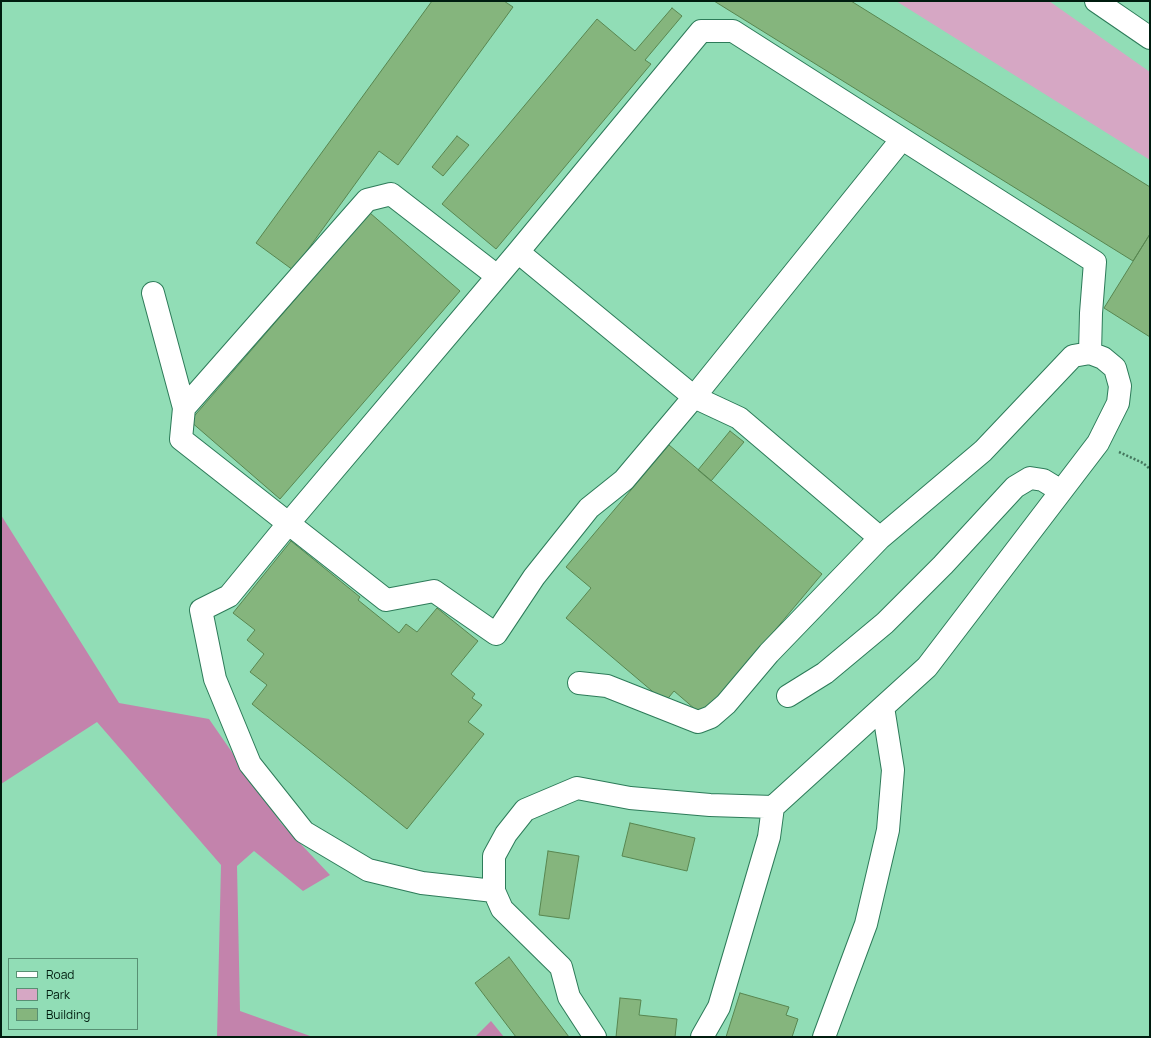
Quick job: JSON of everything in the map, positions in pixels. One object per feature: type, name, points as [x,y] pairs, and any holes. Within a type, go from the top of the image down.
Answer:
[{"type":"street","points":[[1096,1],[1150,38]]},
{"type":"street","points":[[494,891],[422,883],[368,870],[304,832],[250,764],[215,679],[200,610],[229,596],[518,252],[701,31],[733,31],[1096,262],[1091,313],[1090,353]]},
{"type":"street","points":[[153,293],[184,408],[181,438],[386,600],[434,591],[496,634],[534,577],[589,508],[624,480],[694,397],[902,139]]},
{"type":"street","points":[[184,408],[367,200],[391,194],[497,276]]},
{"type":"street","points":[[518,252],[694,397],[739,418],[880,538]]},
{"type":"street","points":[[579,683],[607,686],[698,722],[710,717],[726,704],[769,653],[880,538],[983,451],[1074,356],[1090,353],[1103,358],[1115,368],[1120,386],[1118,403],[1098,443],[927,667],[773,807],[769,837],[719,1007],[702,1037]]},
{"type":"street","points":[[788,696],[826,673],[885,623],[943,565],[1015,487],[1030,478],[1043,480],[1061,491]]},
{"type":"street","points":[[824,1037],[866,924],[888,830],[892,770],[883,707]]},
{"type":"street","points":[[595,1037],[569,997],[561,967],[502,909],[494,891],[494,856],[506,834],[526,810],[577,788],[630,798],[710,805],[773,807]]},
{"type":"path","points":[[1098,443],[1143,463],[1150,469]]},
{"type":"green space","points":[[896,1],[1049,1],[1150,72],[1150,160]]},
{"type":"shaded area","points":[[1,515],[119,703],[209,719],[281,823],[330,875],[303,891],[254,851],[237,866],[240,1011],[313,1037],[217,1037],[221,865],[97,722],[1,784]]},
{"type":"shaded area","points":[[491,1021],[504,1037],[475,1037]]},
{"type":"building","points":[[432,1],[504,1],[513,7],[398,165],[379,151],[293,270],[256,243]]},
{"type":"building","points":[[714,1],[851,1],[1150,187],[1150,234],[1133,261]]},
{"type":"building","points":[[672,8],[682,16],[645,60],[651,64],[496,249],[442,204],[597,19],[635,51]]},
{"type":"building","points":[[457,136],[469,145],[443,176],[432,167]]},
{"type":"building","points":[[370,213],[460,291],[280,499],[190,421]]},
{"type":"building","points":[[1150,234],[1150,337],[1104,308]]},
{"type":"building","points":[[730,431],[744,442],[711,481],[698,470]]},
{"type":"building","points":[[669,445],[822,574],[703,716],[674,691],[665,702],[566,618],[591,588],[566,567]]},
{"type":"building","points":[[291,541],[360,597],[358,600],[399,633],[406,624],[417,632],[437,608],[478,641],[451,674],[475,694],[472,698],[482,705],[468,722],[484,734],[407,829],[252,704],[267,685],[250,672],[264,654],[247,640],[255,630],[233,613]]},
{"type":"building","points":[[630,823],[695,838],[687,871],[622,856]]},
{"type":"building","points":[[548,851],[579,856],[569,919],[539,915]]},
{"type":"building","points":[[509,957],[569,1037],[516,1037],[475,983]]},
{"type":"building","points":[[740,993],[789,1007],[786,1015],[798,1019],[792,1037],[726,1037]]},
{"type":"building","points":[[620,998],[641,1000],[639,1015],[677,1019],[675,1037],[616,1037]]}]
